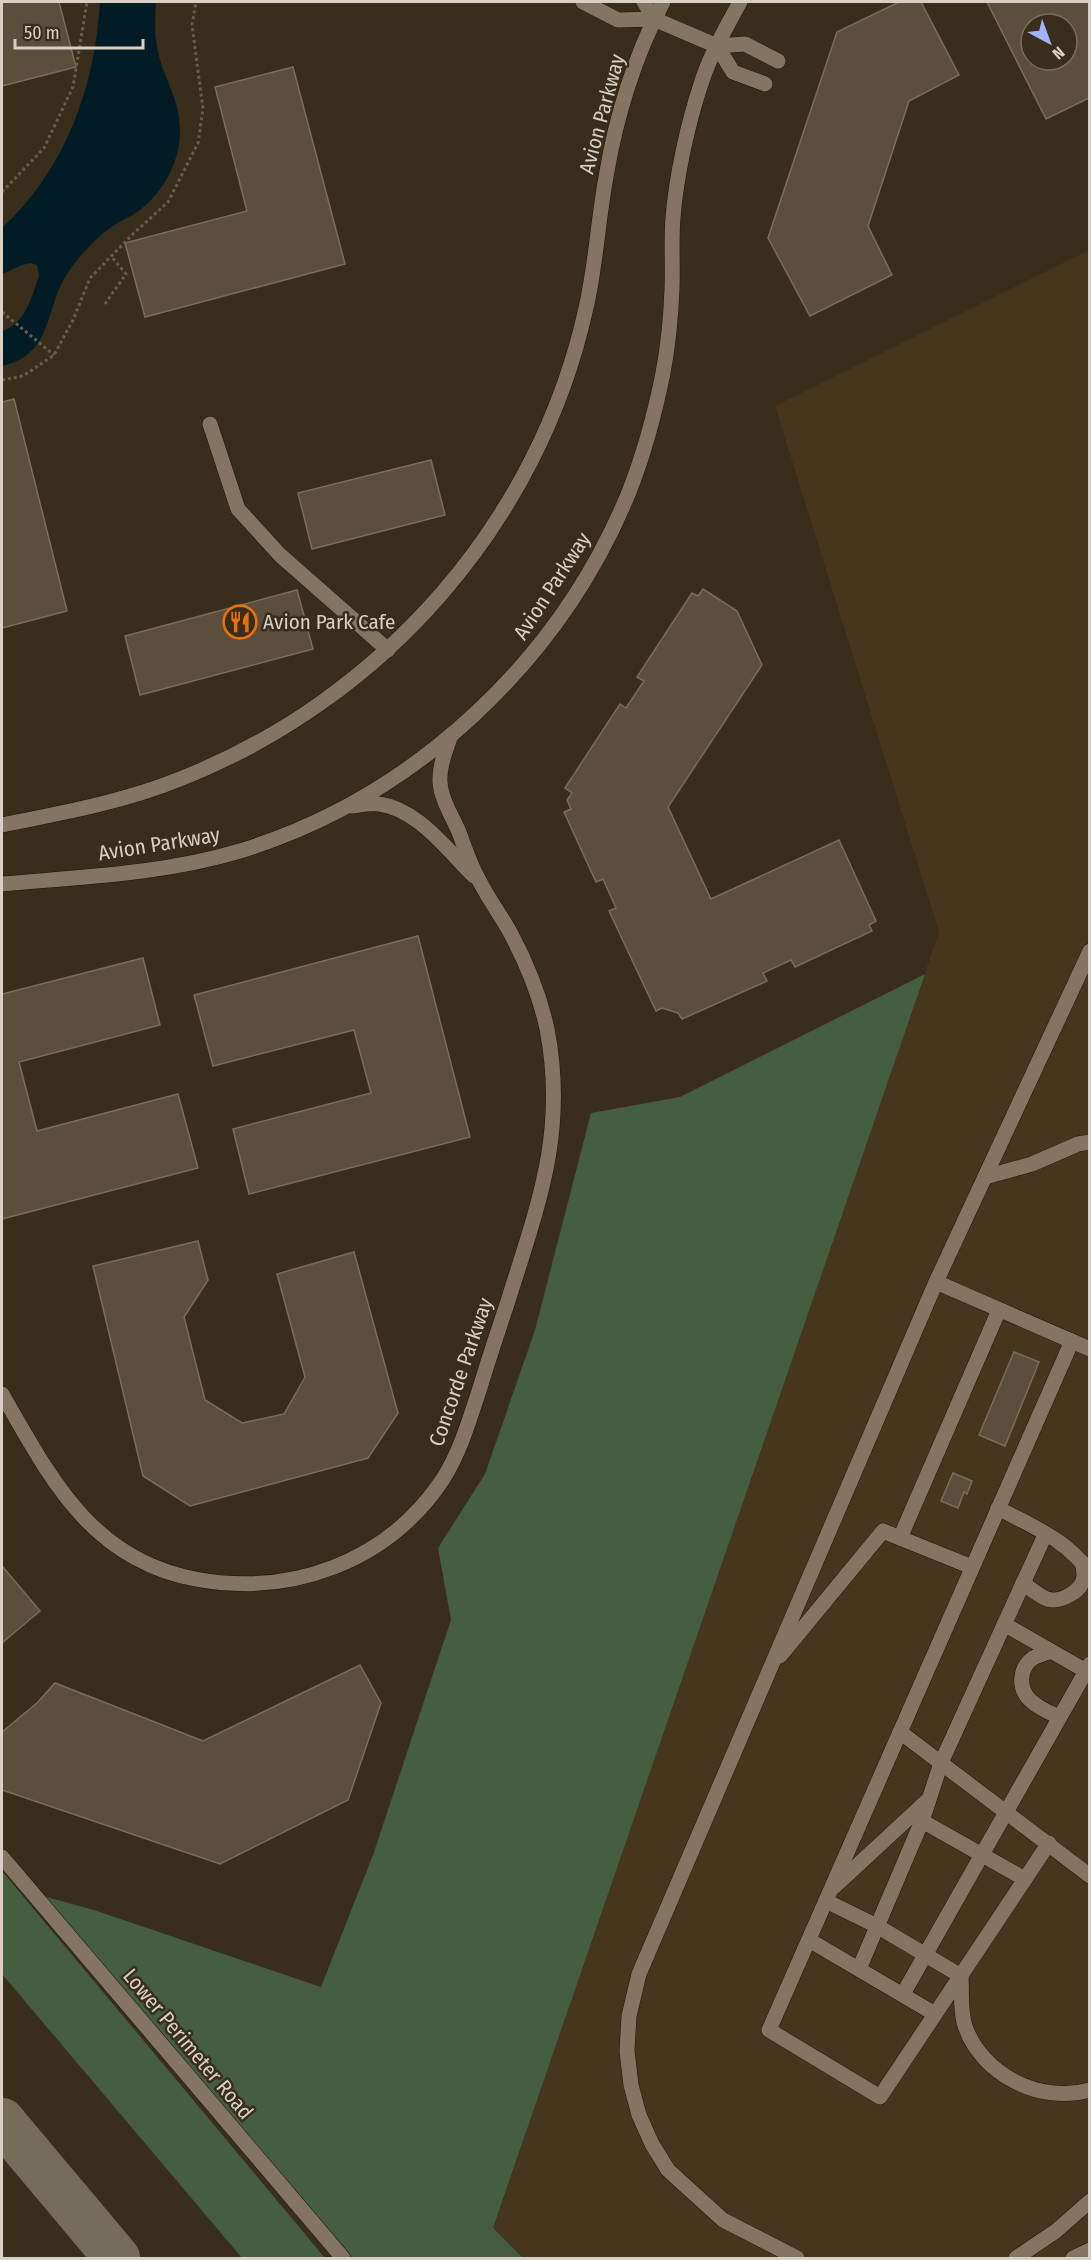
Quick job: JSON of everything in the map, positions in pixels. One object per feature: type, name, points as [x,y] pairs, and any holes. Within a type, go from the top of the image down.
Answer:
[{"type":"street","points":[[584,2],[618,20],[654,19],[717,46],[745,44],[778,61]]},
{"type":"street","points":[[644,2],[654,19]]},
{"type":"street","name":"Avion Parkway","points":[[2,825],[133,796],[180,780],[268,738],[310,712],[350,683],[423,616],[456,578],[486,538],[531,460],[556,405],[573,358],[596,259],[606,176],[620,112],[638,56],[663,2]]},
{"type":"street","name":"Avion Parkway","points":[[2,884],[139,872],[190,864],[277,838],[347,806],[401,774],[451,735],[514,676],[535,652],[566,610],[608,538],[630,491],[643,452],[668,342],[672,291],[673,218],[679,174],[701,82],[740,2]]},
{"type":"street","points":[[717,46],[733,72],[765,84]]},
{"type":"street","points":[[210,424],[238,509],[280,555],[388,650]]},
{"type":"street","name":"Concorde Parkway","points":[[2,1394],[57,1488],[80,1515],[126,1552],[180,1575],[224,1584],[260,1584],[314,1575],[347,1562],[393,1533],[410,1518],[444,1478],[467,1428],[534,1219],[549,1162],[553,1131],[553,1072],[540,1002],[512,936],[478,880],[443,796],[440,780],[451,735]]},
{"type":"street","name":"Concorde Parkway","points":[[347,806],[377,804],[399,809],[420,823],[478,880]]},
{"type":"street","points":[[797,2259],[723,2220],[668,2170],[639,2115],[631,2085],[627,2051],[629,2016],[639,1974],[936,1282],[1089,951]]},
{"type":"street","points":[[985,1177],[1032,1164],[1078,1144],[1089,1142]]},
{"type":"street","points":[[936,1282],[1089,1349]]},
{"type":"street","points":[[900,1538],[999,1310]]},
{"type":"street","points":[[1048,1843],[880,2097],[769,2031],[1072,1341]]},
{"type":"street","points":[[998,1508],[1067,1546],[1086,1568],[1084,1578],[1077,1589],[1065,1598],[1050,1600],[1023,1583]]},
{"type":"street","points":[[770,1669],[883,1532],[972,1567]]},
{"type":"street","points":[[859,1968],[922,1821],[941,1763],[1045,1535]]},
{"type":"street","points":[[903,1994],[1088,1668],[1004,1624]]},
{"type":"street","points":[[1052,1651],[1034,1657],[1025,1666],[1021,1680],[1024,1692],[1030,1701],[1059,1718]]},
{"type":"street","points":[[900,1732],[1089,1876]]},
{"type":"street","points":[[828,1896],[929,1799]]},
{"type":"street","points":[[922,1821],[1025,1879]]},
{"type":"street","name":"Lower Perimeter Road","points":[[2,1857],[343,2259]]},
{"type":"street","points":[[828,1896],[960,1976]]},
{"type":"street","points":[[809,1940],[935,2014]]},
{"type":"street","points":[[960,1976],[964,2024],[972,2043],[1000,2073],[1040,2091],[1062,2093],[1089,2090]]},
{"type":"street","points":[[1016,2259],[1056,2231],[1089,2202]]},
{"type":"street","points":[[1073,2259],[1089,2250]]},
{"type":"path","points":[[2,192],[44,148],[73,87],[87,2]]},
{"type":"path","points":[[2,380],[23,376],[54,355],[73,320],[90,278],[168,202],[198,143],[203,109],[192,25],[196,2]]},
{"type":"path","points":[[105,304],[126,274],[111,256]]},
{"type":"path","points":[[2,312],[54,355]]},
{"type":"shaded area","points":[[1089,250],[1089,2258],[523,2258],[493,2229],[939,932],[775,406]]},
{"type":"green space","points":[[925,974],[493,2228],[523,2258],[343,2258],[32,1893],[94,1910],[321,1987],[373,1855],[451,1620],[438,1548],[485,1474],[535,1330],[591,1113],[680,1097]]},
{"type":"green space","points":[[2,1871],[325,2258],[242,2258],[2,1974]]},
{"type":"water","points":[[100,2],[156,2],[157,49],[179,119],[177,154],[165,182],[152,199],[137,212],[105,232],[77,260],[61,284],[43,333],[33,350],[25,357],[2,366],[2,331],[22,316],[39,276],[37,265],[31,263],[2,274],[2,228],[44,180],[73,124],[92,64]]},
{"type":"building","points":[[2,2],[59,2],[76,67],[2,86]]},
{"type":"building","points":[[899,2],[921,2],[959,75],[909,101],[868,226],[892,275],[810,316],[768,238],[837,32]]},
{"type":"building","points":[[987,2],[1089,2],[1089,98],[1046,119],[1022,72],[1079,72],[1079,12],[1019,12],[1019,65]]},
{"type":"building","points":[[293,67],[345,264],[145,317],[125,243],[247,211],[215,87]]},
{"type":"building","points":[[14,399],[67,611],[2,628],[2,402]]},
{"type":"building","points":[[431,460],[445,515],[312,549],[298,493]]},
{"type":"building","points":[[703,589],[737,611],[762,665],[668,807],[711,899],[839,840],[876,921],[869,925],[872,931],[795,967],[791,960],[763,973],[767,981],[682,1019],[678,1013],[662,1008],[656,1011],[609,911],[616,908],[603,879],[596,882],[564,812],[571,809],[567,800],[572,793],[565,788],[620,704],[626,708],[644,681],[637,677],[692,593],[698,596]]},
{"type":"building","points":[[297,590],[313,649],[140,695],[125,636]]},
{"type":"building","points":[[418,936],[470,1137],[249,1194],[233,1129],[371,1093],[354,1030],[213,1066],[194,995]]},
{"type":"building","points":[[143,958],[160,1025],[19,1062],[37,1131],[178,1094],[198,1168],[2,1219],[2,994]]},
{"type":"building","points":[[198,1241],[208,1280],[184,1317],[205,1400],[242,1423],[284,1414],[305,1377],[277,1274],[354,1252],[398,1413],[368,1458],[190,1506],[143,1476],[93,1266]]},
{"type":"building","points":[[1014,1352],[1039,1362],[1005,1446],[979,1435]]},
{"type":"building","points":[[953,1473],[972,1481],[967,1494],[964,1492],[958,1508],[941,1501]]},
{"type":"building","points":[[2,1566],[40,1611],[2,1643]]},
{"type":"building","points":[[360,1665],[381,1703],[348,1800],[220,1864],[2,1790],[2,1732],[37,1703],[55,1683],[203,1741]]},
{"type":"taxiway","points":[[2,2121],[117,2258]]},
{"type":"place","name":"Avion Park Cafe","points":[[240,622]]}]
